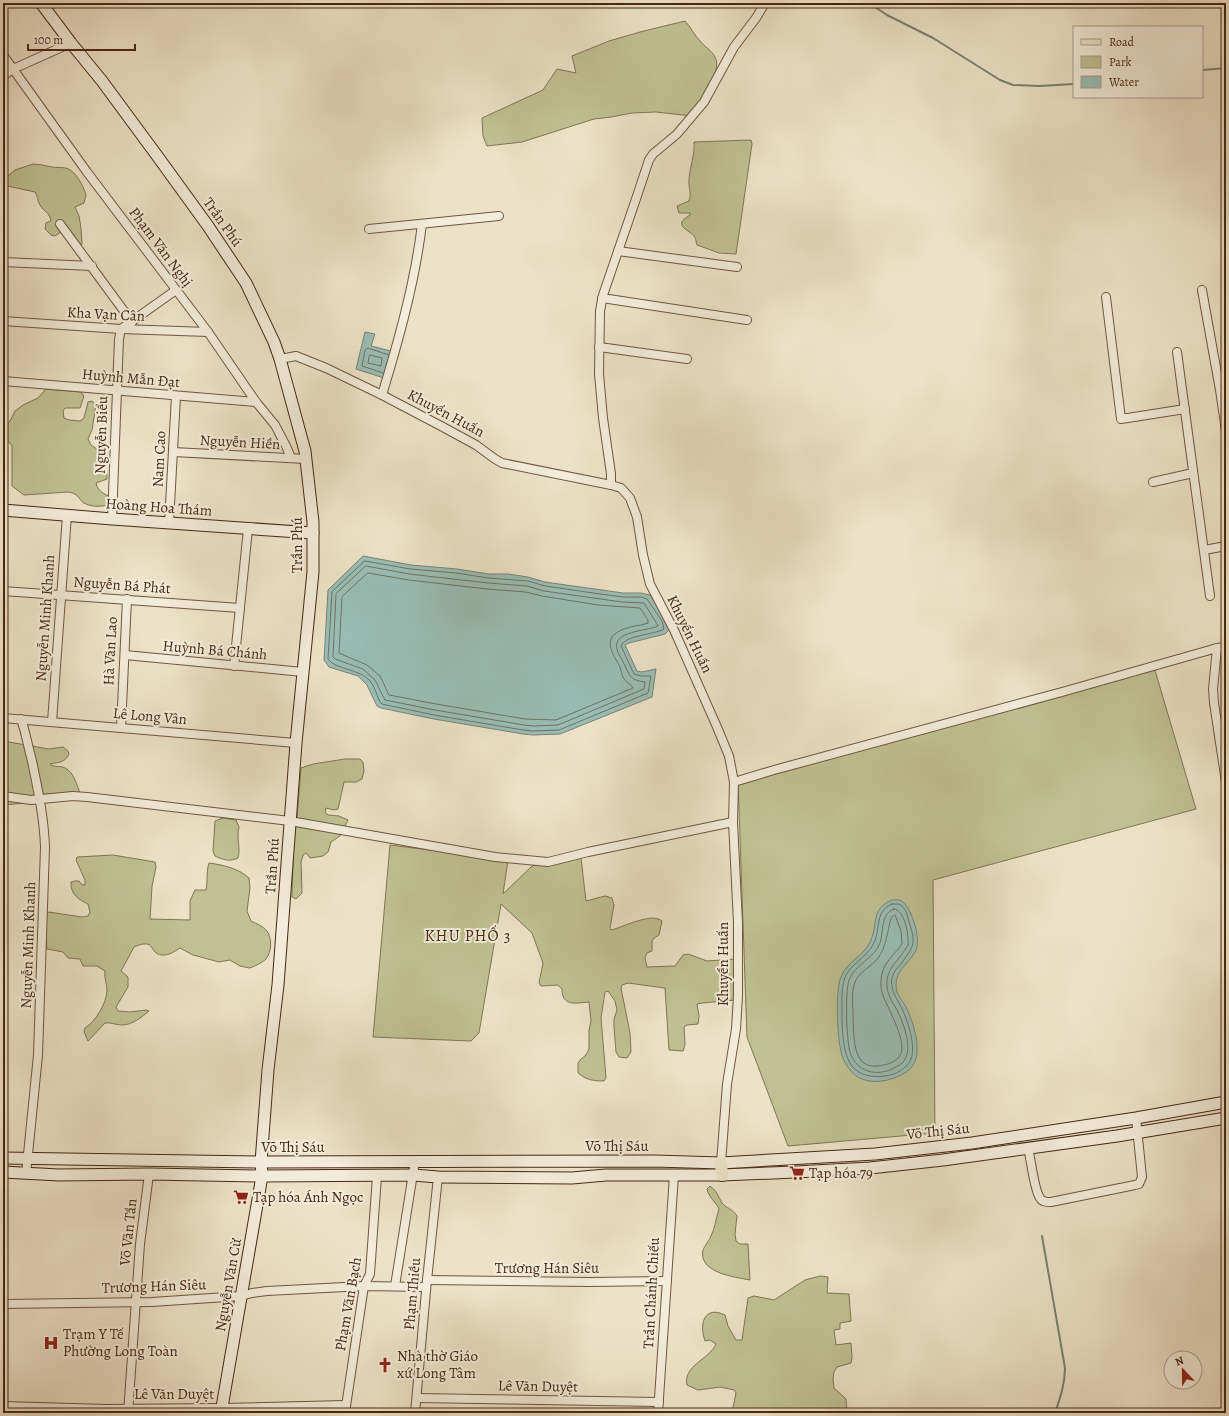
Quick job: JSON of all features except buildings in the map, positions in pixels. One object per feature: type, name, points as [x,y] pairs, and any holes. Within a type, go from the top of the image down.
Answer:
[{"type":"main road","name":"Trần Phú","points":[[41,3],[102,81],[153,150],[246,283],[268,329],[280,359],[306,459],[312,510],[313,572],[296,743],[278,985],[268,1070],[261,1162]]},
{"type":"main road","name":"Hoàng Hoa Thám","points":[[3,510],[313,533]]},
{"type":"main road","name":"Võ Thị Sáu","points":[[3,1172],[59,1175],[413,1175],[438,1177],[572,1178],[606,1175],[674,1175],[972,1143],[1136,1118],[1226,1102]]},
{"type":"main road","name":"Võ Thị Sáu","points":[[3,1158],[261,1162],[655,1161],[722,1169],[796,1172],[870,1168],[943,1160],[1226,1118]]},
{"type":"main road","name":"Nguyễn Văn Cừ","points":[[222,1410],[262,1176],[261,1162]]},
{"type":"street","points":[[611,485],[599,374],[600,311],[602,298],[638,196],[648,160],[677,134],[704,102],[734,47],[756,18],[765,3]]},
{"type":"street","points":[[3,76],[13,69],[71,43]]},
{"type":"street","name":"Phạm Văn Nghị","points":[[3,55],[87,172],[208,332],[256,402],[278,430],[291,458]]},
{"type":"street","points":[[369,229],[499,216]]},
{"type":"street","points":[[60,224],[132,322]]},
{"type":"street","points":[[382,395],[393,361],[418,260],[422,224]]},
{"type":"street","points":[[618,251],[737,267]]},
{"type":"street","points":[[3,262],[92,266]]},
{"type":"street","points":[[121,329],[176,290]]},
{"type":"street","points":[[1202,290],[1226,431]]},
{"type":"street","points":[[1106,297],[1121,419],[1185,409]]},
{"type":"street","points":[[602,298],[747,320]]},
{"type":"street","name":"Kha Vạn Cân","points":[[3,321],[121,329],[208,332]]},
{"type":"street","name":"Nguyễn Biểu","points":[[112,519],[119,339],[121,329]]},
{"type":"street","points":[[599,347],[688,359]]},
{"type":"street","points":[[1177,352],[1210,596]]},
{"type":"street","name":"Khuyển Huấn","points":[[280,359],[292,356],[300,357],[326,368],[382,395],[476,445],[502,463],[622,488],[630,498],[637,517],[643,555],[650,584],[674,630],[717,727],[728,756],[734,782],[733,822],[738,923],[738,996],[736,1029],[727,1084],[722,1169]]},
{"type":"street","name":"Huỳnh Mẫn Đạt","points":[[3,381],[256,402]]},
{"type":"street","name":"Nam Cao","points":[[169,523],[176,396]]},
{"type":"street","name":"Nguyễn Hiền","points":[[173,452],[306,459]]},
{"type":"street","points":[[1153,482],[1193,473]]},
{"type":"street","name":"Nguyễn Minh Khanh","points":[[52,722],[67,515]]},
{"type":"street","points":[[234,666],[248,529]]},
{"type":"street","points":[[1204,550],[1226,546]]},
{"type":"street","name":"Nguyễn Bá Phát","points":[[3,591],[240,608]]},
{"type":"street","name":"Hà Văn Lao","points":[[120,728],[125,655],[126,599]]},
{"type":"street","points":[[734,782],[1217,648],[1226,647]]},
{"type":"street","points":[[1217,648],[1213,689],[1226,782]]},
{"type":"street","name":"Huỳnh Bá Chánh","points":[[125,655],[303,672]]},
{"type":"street","name":"Lê Long Vân","points":[[3,718],[296,743]]},
{"type":"street","name":"Nguyễn Minh Khanh","points":[[21,719],[40,799],[45,847],[39,1030],[26,1174]]},
{"type":"street","points":[[3,796],[31,800],[73,796],[87,797],[290,821],[494,857],[548,862],[588,852],[733,822]]},
{"type":"street","points":[[1028,1148],[1039,1197],[1044,1201],[1051,1202],[1139,1184],[1142,1177],[1136,1118]]},
{"type":"street","points":[[395,1286],[415,1161]]},
{"type":"street","name":"Võ Văn Tần","points":[[128,1411],[140,1244],[149,1174]]},
{"type":"street","name":"Trần Chánh Chiếu","points":[[658,1413],[667,1281],[668,1241],[674,1175]]},
{"type":"street","name":"Phạm Văn Bạch","points":[[345,1409],[364,1286],[370,1274],[377,1176]]},
{"type":"street","name":"Phạm Thiều","points":[[415,1413],[426,1284],[438,1177]]},
{"type":"street","name":"Trương Hán Siêu","points":[[3,1304],[135,1303],[241,1296],[262,1292],[364,1286],[667,1281]]},
{"type":"street","name":"Lê Văn Duyệt","points":[[417,1398],[659,1402]]},
{"type":"street","name":"Lê Văn Duyệt","points":[[3,1406],[128,1411],[345,1409]]},
{"type":"green space","points":[[685,21],[698,39],[714,55],[717,63],[710,87],[692,116],[656,112],[632,113],[594,119],[522,142],[487,146],[483,136],[482,118],[543,90],[557,69],[576,73],[572,56],[609,41]]},
{"type":"green space","points":[[751,140],[752,144],[736,254],[719,253],[697,245],[695,237],[683,227],[682,224],[690,213],[679,213],[677,206],[689,201],[690,198],[689,179],[694,151],[694,142]]},
{"type":"green space","points":[[33,164],[69,169],[76,175],[81,183],[86,195],[84,203],[75,207],[79,216],[82,244],[75,248],[61,232],[55,236],[51,235],[45,229],[46,223],[51,221],[48,213],[39,203],[35,192],[3,185],[3,177],[9,175],[15,170]]},
{"type":"green space","points":[[46,389],[81,392],[84,396],[80,408],[65,408],[63,411],[64,418],[69,420],[80,421],[84,418],[88,402],[92,401],[96,405],[92,430],[88,439],[91,445],[101,452],[101,467],[107,474],[107,479],[96,483],[101,491],[115,499],[116,503],[93,506],[84,503],[75,494],[68,492],[24,495],[12,486],[12,446],[9,442],[5,441],[4,428],[10,421],[15,411],[23,405],[38,398]]},
{"type":"green space","points":[[1154,667],[1196,809],[933,880],[935,1133],[788,1146],[747,1037],[738,780]]},
{"type":"green space","points":[[3,741],[49,749],[63,747],[69,754],[66,759],[61,762],[50,764],[63,767],[68,770],[75,779],[80,793],[26,803],[3,805]]},
{"type":"green space","points":[[345,759],[360,759],[363,762],[364,771],[362,779],[356,782],[344,782],[338,809],[334,810],[326,808],[325,812],[328,815],[339,816],[348,820],[340,836],[331,842],[328,852],[323,856],[310,858],[306,853],[303,855],[301,862],[302,893],[296,899],[292,897],[294,838],[301,768],[313,764]]},
{"type":"green space","points":[[223,818],[236,820],[239,827],[239,854],[238,858],[235,859],[221,859],[215,856],[213,851],[215,821]]},
{"type":"green space","points":[[390,845],[508,860],[503,894],[531,867],[535,865],[554,865],[581,858],[586,901],[605,896],[612,898],[614,905],[610,928],[611,930],[644,919],[651,918],[662,921],[659,935],[652,941],[652,951],[647,953],[645,958],[647,967],[675,966],[683,955],[688,954],[707,961],[735,959],[735,1000],[697,1004],[699,1016],[698,1024],[687,1025],[684,1027],[685,1045],[683,1051],[669,1050],[665,988],[628,983],[622,985],[621,988],[630,1033],[631,1052],[627,1058],[619,1057],[616,1052],[614,1019],[617,1010],[615,1001],[608,991],[605,992],[601,1018],[606,1078],[604,1081],[587,1079],[578,1073],[578,1063],[586,1055],[589,1049],[589,1030],[591,1021],[589,1002],[571,1003],[564,999],[562,989],[558,985],[541,986],[539,983],[543,963],[532,933],[501,904],[479,1033],[471,1041],[373,1037]]},
{"type":"green space","points":[[113,855],[155,862],[156,867],[152,886],[150,919],[190,920],[190,901],[195,890],[206,890],[209,863],[235,869],[249,878],[250,888],[247,911],[251,921],[262,926],[267,931],[270,937],[271,945],[266,959],[249,968],[240,966],[230,960],[219,962],[193,955],[180,948],[167,955],[164,955],[158,954],[146,944],[141,944],[134,947],[121,971],[128,977],[128,987],[116,1007],[118,1011],[149,1011],[140,1018],[126,1025],[105,1023],[88,1041],[84,1032],[85,1028],[100,1012],[105,1001],[107,988],[105,971],[97,966],[83,966],[80,959],[68,958],[63,952],[47,949],[45,925],[46,914],[49,912],[82,917],[88,916],[90,912],[88,904],[81,901],[76,896],[71,886],[71,882],[75,881],[79,881],[82,885],[85,885],[85,880],[76,860],[77,857]]},
{"type":"green space","points":[[710,1186],[716,1192],[722,1203],[737,1216],[735,1234],[736,1241],[740,1244],[748,1244],[750,1280],[727,1275],[712,1269],[706,1264],[703,1258],[703,1250],[712,1233],[719,1209],[708,1192],[707,1189]]},
{"type":"green space","points":[[820,1276],[828,1277],[827,1293],[849,1294],[851,1321],[840,1323],[840,1329],[834,1330],[836,1345],[851,1343],[851,1363],[837,1367],[834,1372],[833,1379],[834,1388],[846,1399],[847,1413],[732,1413],[736,1393],[734,1390],[720,1387],[698,1390],[687,1385],[689,1372],[713,1350],[716,1344],[710,1340],[705,1341],[703,1335],[703,1323],[708,1314],[712,1312],[725,1315],[728,1326],[736,1340],[742,1340],[748,1298],[754,1296],[774,1300],[805,1280]]},
{"type":"water","points":[[365,332],[375,334],[371,346],[395,352],[387,379],[356,369]]},
{"type":"water","points":[[363,556],[411,565],[457,569],[489,574],[508,574],[528,577],[545,582],[623,593],[641,593],[650,595],[665,619],[669,630],[665,634],[625,645],[637,671],[642,672],[656,669],[652,697],[560,734],[523,734],[434,719],[381,708],[377,706],[367,685],[358,676],[329,667],[324,660],[328,590]]},
{"type":"water","points":[[892,900],[901,900],[903,902],[910,911],[915,924],[917,939],[916,950],[900,971],[896,980],[896,989],[906,1007],[916,1035],[917,1053],[912,1066],[904,1074],[884,1081],[870,1081],[864,1080],[855,1075],[849,1069],[843,1058],[838,1030],[837,1005],[839,984],[847,967],[868,946],[878,912],[885,904]]},
{"type":"waterway","points":[[869,3],[887,15],[933,38],[1000,80],[1013,85],[1039,86],[1073,84]]},
{"type":"waterway","points":[[1203,70],[1226,68]]},
{"type":"waterway","points":[[1042,1236],[1065,1368],[1063,1385],[1055,1413]]},
{"type":"place","name":"Tạp hóa 79","points":[[797,1173]]},
{"type":"place","name":"Tạp hóa Ánh Ngọc","points":[[241,1197]]},
{"type":"place","name":"Trạm Y Tế Phường Long Toàn","points":[[51,1343]]},
{"type":"place","name":"Nhà thờ Giáo xứ Long Tâm","points":[[385,1365]]},
{"type":"district","name":"KHU PHỐ 3","points":[[468,935]]}]
